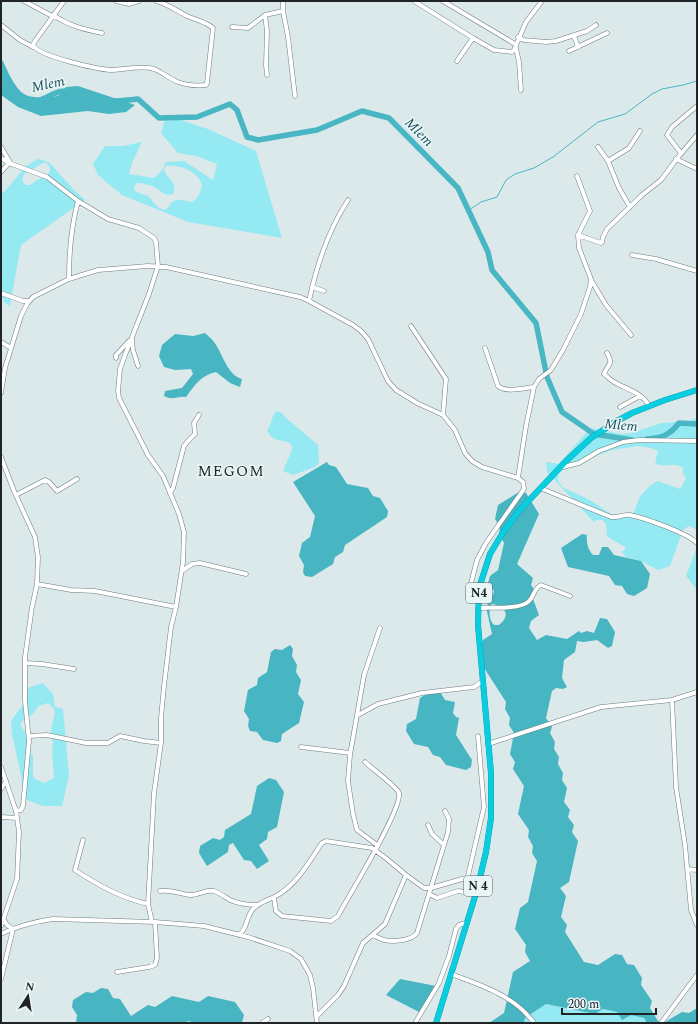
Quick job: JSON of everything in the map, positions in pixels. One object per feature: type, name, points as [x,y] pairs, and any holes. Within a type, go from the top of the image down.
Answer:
[{"type":"highway","name":"N4","points":[[488,744],[478,633],[478,599],[484,570],[495,545],[518,512],[559,468],[583,445],[615,422],[648,404],[694,389]]},
{"type":"highway","name":"N 4","points":[[436,1023],[476,894],[486,852],[491,818],[491,773],[488,744]]},
{"type":"street","points":[[24,1],[53,15],[67,24],[77,28],[102,33]]},
{"type":"street","points":[[33,47],[35,41],[64,1]]},
{"type":"street","points":[[116,1],[129,4],[140,1]]},
{"type":"street","points":[[1,25],[20,40],[54,57],[110,70],[154,69],[178,82],[198,86],[206,85],[213,28],[209,24],[186,16],[156,1]]},
{"type":"street","points":[[284,1],[283,10],[288,37],[295,96]]},
{"type":"street","points":[[414,1],[494,50],[507,52],[512,52],[526,22],[542,1]]},
{"type":"street","points":[[443,1],[515,44],[519,62],[521,90]]},
{"type":"street","points":[[232,27],[248,28],[265,15],[283,10]]},
{"type":"street","points":[[265,15],[267,31],[267,75]]},
{"type":"street","points":[[518,37],[524,40],[556,42],[587,31],[596,25]]},
{"type":"street","points":[[569,51],[607,34]]},
{"type":"street","points":[[574,36],[578,47]]},
{"type":"street","points":[[457,61],[473,38]]},
{"type":"street","points":[[681,153],[667,135],[672,127],[697,106]]},
{"type":"street","points":[[608,161],[629,148],[640,132]]},
{"type":"street","points":[[578,235],[602,242],[607,229],[642,195],[661,180],[676,159],[697,135]]},
{"type":"street","points":[[1,147],[10,164]]},
{"type":"street","points":[[598,147],[608,161],[619,188],[630,207]]},
{"type":"street","points":[[1,158],[10,164],[47,177],[78,201],[108,219],[139,228],[148,233],[156,242],[158,266],[149,294],[120,369],[118,391],[119,398],[146,452],[162,473],[183,526],[182,571],[171,627],[161,718],[161,743],[154,793],[148,904],[153,922],[157,962],[155,965],[149,967],[117,972]]},
{"type":"street","points":[[676,159],[696,168]]},
{"type":"street","points":[[1,172],[10,164]]},
{"type":"street","points":[[577,176],[590,211],[578,235],[580,253],[591,280],[606,305],[631,334]]},
{"type":"street","points":[[309,301],[321,258],[337,218],[348,200]]},
{"type":"street","points":[[69,279],[70,235],[78,201]]},
{"type":"street","points":[[632,255],[656,259],[697,271]]},
{"type":"street","points":[[1,393],[5,368],[21,316],[28,302],[37,294],[69,279],[103,269],[158,266],[184,270],[309,301],[353,325],[364,334],[384,375],[396,390],[417,403],[443,415],[455,430],[472,461],[481,466],[518,478],[523,482],[524,489],[489,539],[477,560],[470,587],[478,599]]},
{"type":"street","points":[[518,478],[534,387],[539,379],[551,370],[563,350],[581,314],[591,280]]},
{"type":"street","points":[[312,287],[324,291]]},
{"type":"street","points":[[1,293],[28,302]]},
{"type":"street","points":[[410,326],[446,378],[443,415]]},
{"type":"street","points":[[116,358],[116,355],[132,338]]},
{"type":"street","points":[[132,338],[133,350],[138,366]]},
{"type":"street","points":[[1,342],[11,348]]},
{"type":"street","points":[[485,348],[498,386],[501,389],[534,387]]},
{"type":"street","points":[[608,353],[611,364],[604,374],[613,382],[640,396],[648,404]]},
{"type":"street","points":[[620,407],[640,396]]},
{"type":"street","points":[[170,492],[173,488],[185,443],[196,434],[194,423],[199,415]]},
{"type":"street","points":[[559,468],[579,463],[599,451],[623,442],[639,440],[697,441]]},
{"type":"street","points":[[1,457],[36,541],[39,566],[28,633],[25,663],[25,701],[29,736],[24,803],[21,810],[16,811]]},
{"type":"street","points":[[16,495],[45,480],[58,491],[77,479]]},
{"type":"street","points":[[540,488],[611,517],[617,518],[627,514],[680,532],[697,543]]},
{"type":"street","points":[[182,571],[192,564],[200,563],[246,574]]},
{"type":"street","points":[[37,584],[71,590],[95,591],[176,607]]},
{"type":"street","points":[[478,608],[510,607],[520,605],[528,602],[537,588],[541,585],[570,596]]},
{"type":"street","points":[[377,845],[360,833],[356,827],[348,781],[350,753],[364,675],[380,628]]},
{"type":"street","points":[[25,663],[74,669]]},
{"type":"street","points":[[358,715],[378,704],[422,693],[474,687],[483,681]]},
{"type":"street","points":[[488,744],[601,707],[672,700],[697,692]]},
{"type":"street","points":[[672,700],[676,787],[691,910],[697,925]]},
{"type":"street","points":[[29,736],[47,735],[86,743],[108,743],[120,736],[144,742],[161,743]]},
{"type":"street","points":[[467,880],[484,807],[478,736]]},
{"type":"street","points":[[301,747],[350,753]]},
{"type":"street","points":[[274,898],[276,911],[280,915],[302,919],[333,920],[338,916],[390,824],[397,807],[399,794],[397,789],[365,762]]},
{"type":"street","points":[[1,767],[16,811],[19,839],[17,879],[1,926]]},
{"type":"street","points":[[1,789],[6,781]]},
{"type":"street","points":[[372,935],[391,941],[414,936],[419,929],[450,826],[449,819],[445,811]]},
{"type":"street","points":[[1,817],[17,818]]},
{"type":"street","points":[[428,825],[432,834],[444,845]]},
{"type":"street","points":[[83,840],[75,870],[102,887],[133,900],[148,904]]},
{"type":"street","points":[[239,935],[245,929],[253,909],[287,889],[297,878],[322,843],[325,842],[341,843],[374,850],[393,863],[421,886],[427,888],[459,879],[478,884]]},
{"type":"street","points":[[687,869],[697,870]]},
{"type":"street","points":[[317,1016],[338,995],[344,986],[363,943],[385,924],[406,875]]},
{"type":"street","points":[[160,891],[166,890],[190,895],[212,891],[245,905],[258,905]]},
{"type":"street","points":[[429,894],[437,898],[460,891],[476,894]]},
{"type":"street","points":[[245,905],[249,916]]},
{"type":"street","points":[[1,934],[13,929],[53,919],[153,922],[204,926],[248,937],[290,951],[301,959],[306,966],[312,982],[317,1023]]},
{"type":"street","points":[[4,920],[7,925],[13,929]]},
{"type":"street","points":[[416,1023],[439,983],[449,956],[456,929],[459,925],[466,923]]},
{"type":"street","points":[[1,979],[13,929]]},
{"type":"street","points":[[245,929],[248,937]]},
{"type":"street","points":[[452,974],[484,987],[508,1000],[521,1008],[534,1023]]},
{"type":"street","points":[[661,1023],[697,975]]},
{"type":"street","points":[[262,1023],[268,1019]]},
{"type":"shaded area","points":[[1,60],[3,61],[12,80],[22,93],[26,95],[33,97],[58,96],[66,87],[78,86],[135,105],[126,112],[109,114],[88,111],[41,116],[18,107],[1,95]]},
{"type":"shaded area","points":[[166,115],[208,129],[256,151],[282,238],[188,222],[122,195],[98,175],[93,164],[105,146],[123,146],[142,142],[132,163],[129,174],[154,178],[163,169],[166,162],[184,161],[213,180],[217,164],[196,156],[178,153],[161,133]],"holes":[[[166,166],[182,167],[192,172],[197,176],[202,185],[199,195],[194,201],[176,200],[173,201],[165,210],[157,206],[148,196],[136,192],[134,188],[136,183],[141,183],[154,187],[166,194],[173,194],[173,183],[164,169]]]},
{"type":"shaded area","points":[[38,159],[49,162],[85,200],[21,245],[10,306],[4,302],[1,291],[1,193],[5,191],[26,166]],"holes":[[[46,162],[50,168],[47,175],[31,185],[26,185],[22,180],[24,174],[43,163]]]},
{"type":"shaded area","points":[[205,333],[214,342],[229,369],[237,377],[242,379],[240,387],[230,383],[216,372],[202,378],[186,397],[173,398],[164,396],[165,391],[182,388],[193,374],[191,369],[175,370],[164,367],[159,356],[162,345],[175,334],[193,336]]},
{"type":"shaded area","points":[[276,411],[282,413],[318,445],[319,463],[315,467],[293,475],[283,471],[292,450],[291,444],[274,439],[267,430]]},
{"type":"shaded area","points":[[697,418],[697,530],[689,526],[683,530],[670,566],[658,570],[641,561],[626,557],[621,551],[624,551],[626,548],[607,536],[606,524],[602,520],[597,520],[594,522],[547,472],[546,462],[559,464],[590,428],[622,434],[631,433],[662,423],[689,421]],"holes":[[[638,446],[651,448],[658,451],[655,463],[658,465],[679,466],[683,468],[683,473],[686,478],[680,489],[658,481],[651,485],[640,496],[634,512],[630,516],[624,517],[611,514],[590,500],[564,488],[558,480],[559,474],[563,470],[612,450]]]},
{"type":"shaded area","points":[[327,462],[329,465],[336,467],[347,484],[368,488],[373,496],[380,498],[388,511],[387,517],[345,545],[343,552],[335,557],[333,564],[312,577],[305,576],[303,572],[304,565],[299,556],[302,543],[310,537],[315,516],[293,482]]},
{"type":"shaded area","points":[[519,492],[526,493],[539,514],[517,564],[533,578],[531,585],[534,589],[533,599],[539,615],[531,621],[529,628],[537,640],[546,635],[567,639],[579,631],[581,633],[587,631],[594,633],[600,618],[607,619],[615,632],[612,646],[608,648],[597,640],[584,642],[577,641],[575,652],[564,660],[562,678],[567,687],[563,689],[556,688],[552,691],[546,718],[552,727],[550,733],[555,742],[554,749],[559,757],[558,764],[563,773],[562,780],[567,788],[564,802],[570,810],[568,817],[574,825],[572,832],[578,841],[569,882],[560,888],[566,896],[561,917],[567,925],[565,932],[584,962],[598,965],[615,954],[622,955],[627,964],[634,965],[642,978],[641,985],[652,1001],[650,1008],[658,1021],[665,1022],[682,1012],[689,1013],[697,1008],[697,1023],[647,1023],[644,1018],[631,1015],[622,1020],[617,1012],[603,1009],[595,1014],[546,1004],[525,1018],[524,1023],[489,1023],[504,1013],[513,972],[530,961],[525,952],[526,945],[515,929],[520,908],[528,902],[537,861],[532,853],[533,846],[528,837],[529,830],[518,814],[524,786],[513,769],[515,762],[510,754],[514,733],[509,725],[510,718],[505,709],[506,702],[479,660],[483,640],[492,634],[486,607],[492,598],[494,591],[488,583],[490,576],[498,570],[504,543],[499,534],[500,527],[495,519],[498,505]],"holes":[[[492,604],[504,609],[506,615],[503,622],[499,625],[494,625],[491,621],[490,606]]]},
{"type":"shaded area","points":[[582,534],[587,535],[588,546],[593,555],[599,555],[602,547],[608,547],[614,555],[641,561],[650,574],[647,588],[634,596],[627,594],[622,586],[615,585],[609,576],[568,567],[561,548]]},
{"type":"shaded area","points":[[697,547],[697,590],[686,576]]},
{"type":"shaded area","points":[[290,645],[293,649],[292,656],[297,665],[296,672],[301,680],[298,694],[304,702],[299,723],[282,734],[281,741],[277,743],[263,740],[257,732],[250,731],[248,726],[249,719],[244,711],[248,690],[257,685],[258,678],[267,672],[271,652],[275,649],[282,650]]},
{"type":"shaded area","points":[[43,683],[53,694],[55,707],[63,709],[69,776],[62,806],[43,806],[24,799],[11,721],[22,706],[25,692],[30,687]],"holes":[[[48,703],[53,707],[55,713],[51,729],[53,742],[52,753],[54,778],[44,783],[33,777],[33,755],[30,753],[30,739],[20,725],[23,720],[31,716],[39,706]]]},
{"type":"shaded area","points":[[433,690],[440,692],[445,700],[455,702],[453,713],[459,718],[456,735],[472,760],[471,767],[466,770],[446,765],[440,757],[433,755],[428,747],[414,744],[406,731],[407,724],[416,719],[420,698]]},
{"type":"shaded area","points":[[269,778],[276,780],[284,792],[277,827],[268,832],[267,839],[259,845],[269,861],[257,869],[251,861],[244,860],[233,843],[229,845],[228,852],[207,866],[199,853],[200,846],[213,838],[220,840],[224,837],[225,830],[251,814],[257,786]]},
{"type":"shaded area","points":[[400,979],[436,986],[419,1012],[386,995]]},
{"type":"shaded area","points":[[101,988],[108,989],[113,998],[120,999],[131,1016],[148,1005],[155,1007],[172,996],[199,1002],[208,996],[235,1002],[244,1015],[242,1023],[195,1023],[188,1021],[185,1023],[76,1023],[77,1015],[72,1007],[73,1000],[86,992],[93,993]]},
{"type":"shaded area","points":[[546,1004],[595,1014],[603,1009],[645,1018],[647,1022],[524,1023],[525,1018]]},
{"type":"waterway","name":"Mlem","points":[[1,81],[9,91],[22,100],[38,101],[55,93],[65,91],[81,93],[107,101],[138,99],[159,118],[197,117],[230,104],[237,110],[247,137],[258,140],[317,130],[362,111],[389,118],[458,188],[488,252],[492,270],[536,323],[547,377],[562,412],[594,434],[632,440]]},
{"type":"waterway","points":[[469,210],[481,202],[497,197],[506,180],[515,174],[534,168],[553,157],[598,122],[625,114],[652,94],[662,89],[697,81]]},
{"type":"waterway","name":"Mlem","points":[[647,439],[665,435],[679,423],[697,424]]},
{"type":"district","name":"MEGOM","points":[[231,471]]}]
